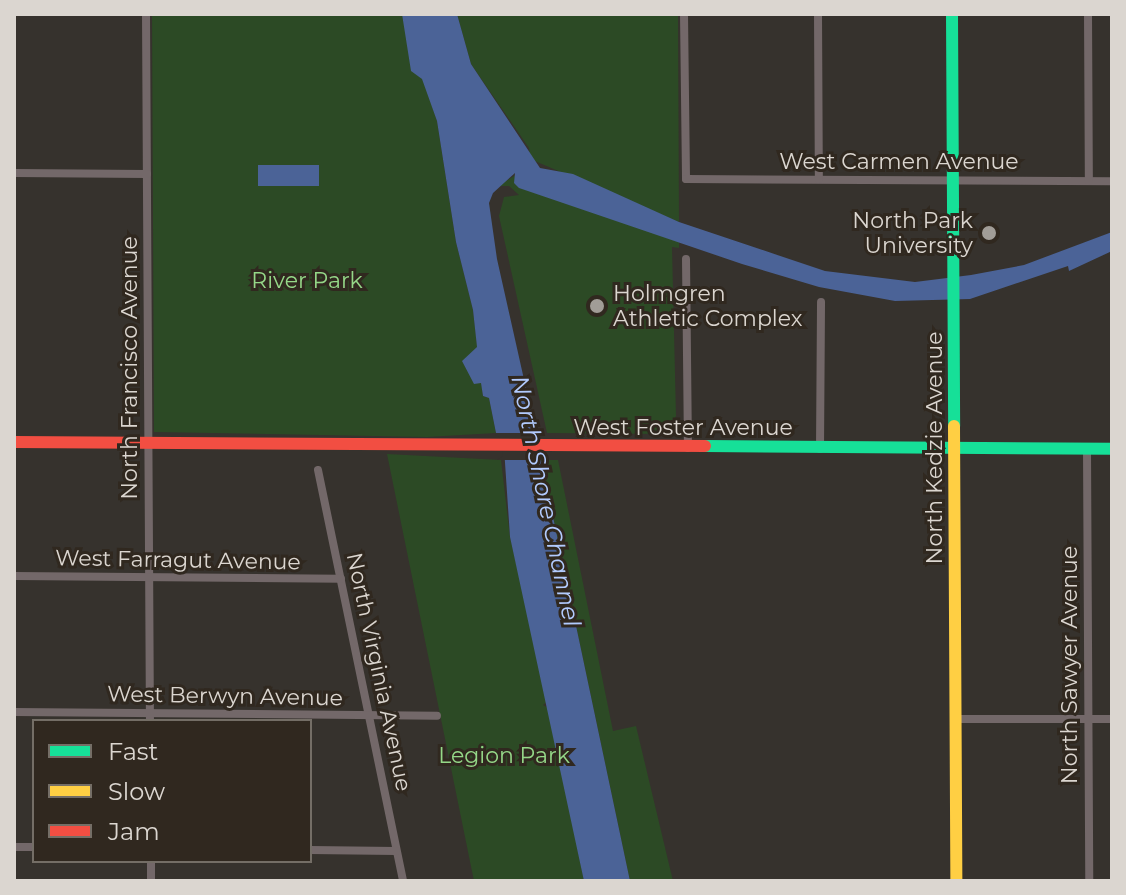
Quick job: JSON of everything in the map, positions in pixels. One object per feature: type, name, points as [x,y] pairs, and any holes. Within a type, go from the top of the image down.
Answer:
[{"type":"main road","name":"North Kedzie Avenue","points":[[952,14],[956,881]]},
{"type":"main road","name":"West Foster Avenue","points":[[14,442],[1112,449]]},
{"type":"street","name":"North Francisco Avenue","points":[[146,14],[150,717]]},
{"type":"street","name":"West Carmen Avenue","points":[[684,14],[686,179],[1112,181]]},
{"type":"street","points":[[818,14],[819,179]]},
{"type":"street","points":[[1088,14],[1089,181]]},
{"type":"street","points":[[14,173],[147,174]]},
{"type":"street","points":[[686,259],[688,448]]},
{"type":"street","points":[[820,449],[821,302]]},
{"type":"street","name":"North Sawyer Avenue","points":[[1087,449],[1089,881]]},
{"type":"street","name":"North Virginia Avenue","points":[[318,470],[403,881]]},
{"type":"street","name":"West Farragut Avenue","points":[[14,576],[341,579]]},
{"type":"street","name":"West Berwyn Avenue","points":[[14,712],[150,717],[437,716]]},
{"type":"street","points":[[956,719],[1112,719]]},
{"type":"street","points":[[312,850],[396,851]]},
{"type":"green space","name":"River Park","points":[[152,14],[402,14],[437,121],[456,242],[473,310],[483,396],[489,398],[496,433],[427,437],[154,432]]},
{"type":"green space","points":[[457,14],[678,14],[679,222],[530,159],[529,148],[471,64]]},
{"type":"green space","name":"Holmgren Athletic Complex","points":[[517,174],[519,187],[679,240],[679,248],[672,247],[676,416],[666,434],[547,433],[499,216],[504,197],[519,195],[509,186],[498,186]]},
{"type":"green space","name":"Legion Park","points":[[387,454],[501,460],[510,537],[548,701],[543,705],[550,709],[584,881],[474,881]]},
{"type":"green space","name":"Legion Park","points":[[541,460],[558,460],[613,731],[636,726],[673,881],[630,881]]},
{"type":"water","name":"North Shore Channel","points":[[402,14],[457,14],[471,64],[540,168],[573,174],[679,222],[825,271],[915,282],[971,275],[1024,265],[1112,232],[1112,251],[1069,271],[1068,266],[970,299],[895,301],[819,287],[742,264],[519,188],[514,183],[515,173],[493,193],[489,203],[497,259],[536,433],[528,433],[533,460],[541,460],[630,881],[584,881],[510,537],[503,433],[496,433],[489,398],[483,396],[481,383],[474,384],[462,361],[477,347],[473,310],[456,242],[437,121],[422,79],[411,71]]},
{"type":"water","points":[[258,165],[319,165],[319,186],[258,186]]},
{"type":"pier","points":[[492,433],[540,433],[532,437],[536,456],[545,460],[497,460],[503,456],[499,437]]},
{"type":"traffic: fast","points":[[952,14],[954,426]]},
{"type":"traffic: fast","points":[[705,446],[1112,449]]},
{"type":"traffic: slow","points":[[954,426],[956,881]]},
{"type":"traffic: jam","points":[[14,442],[705,446]]},
{"type":"place","name":"North Park University","points":[[989,233]]},
{"type":"place","name":"Holmgren Athletic Complex","points":[[597,306]]}]
